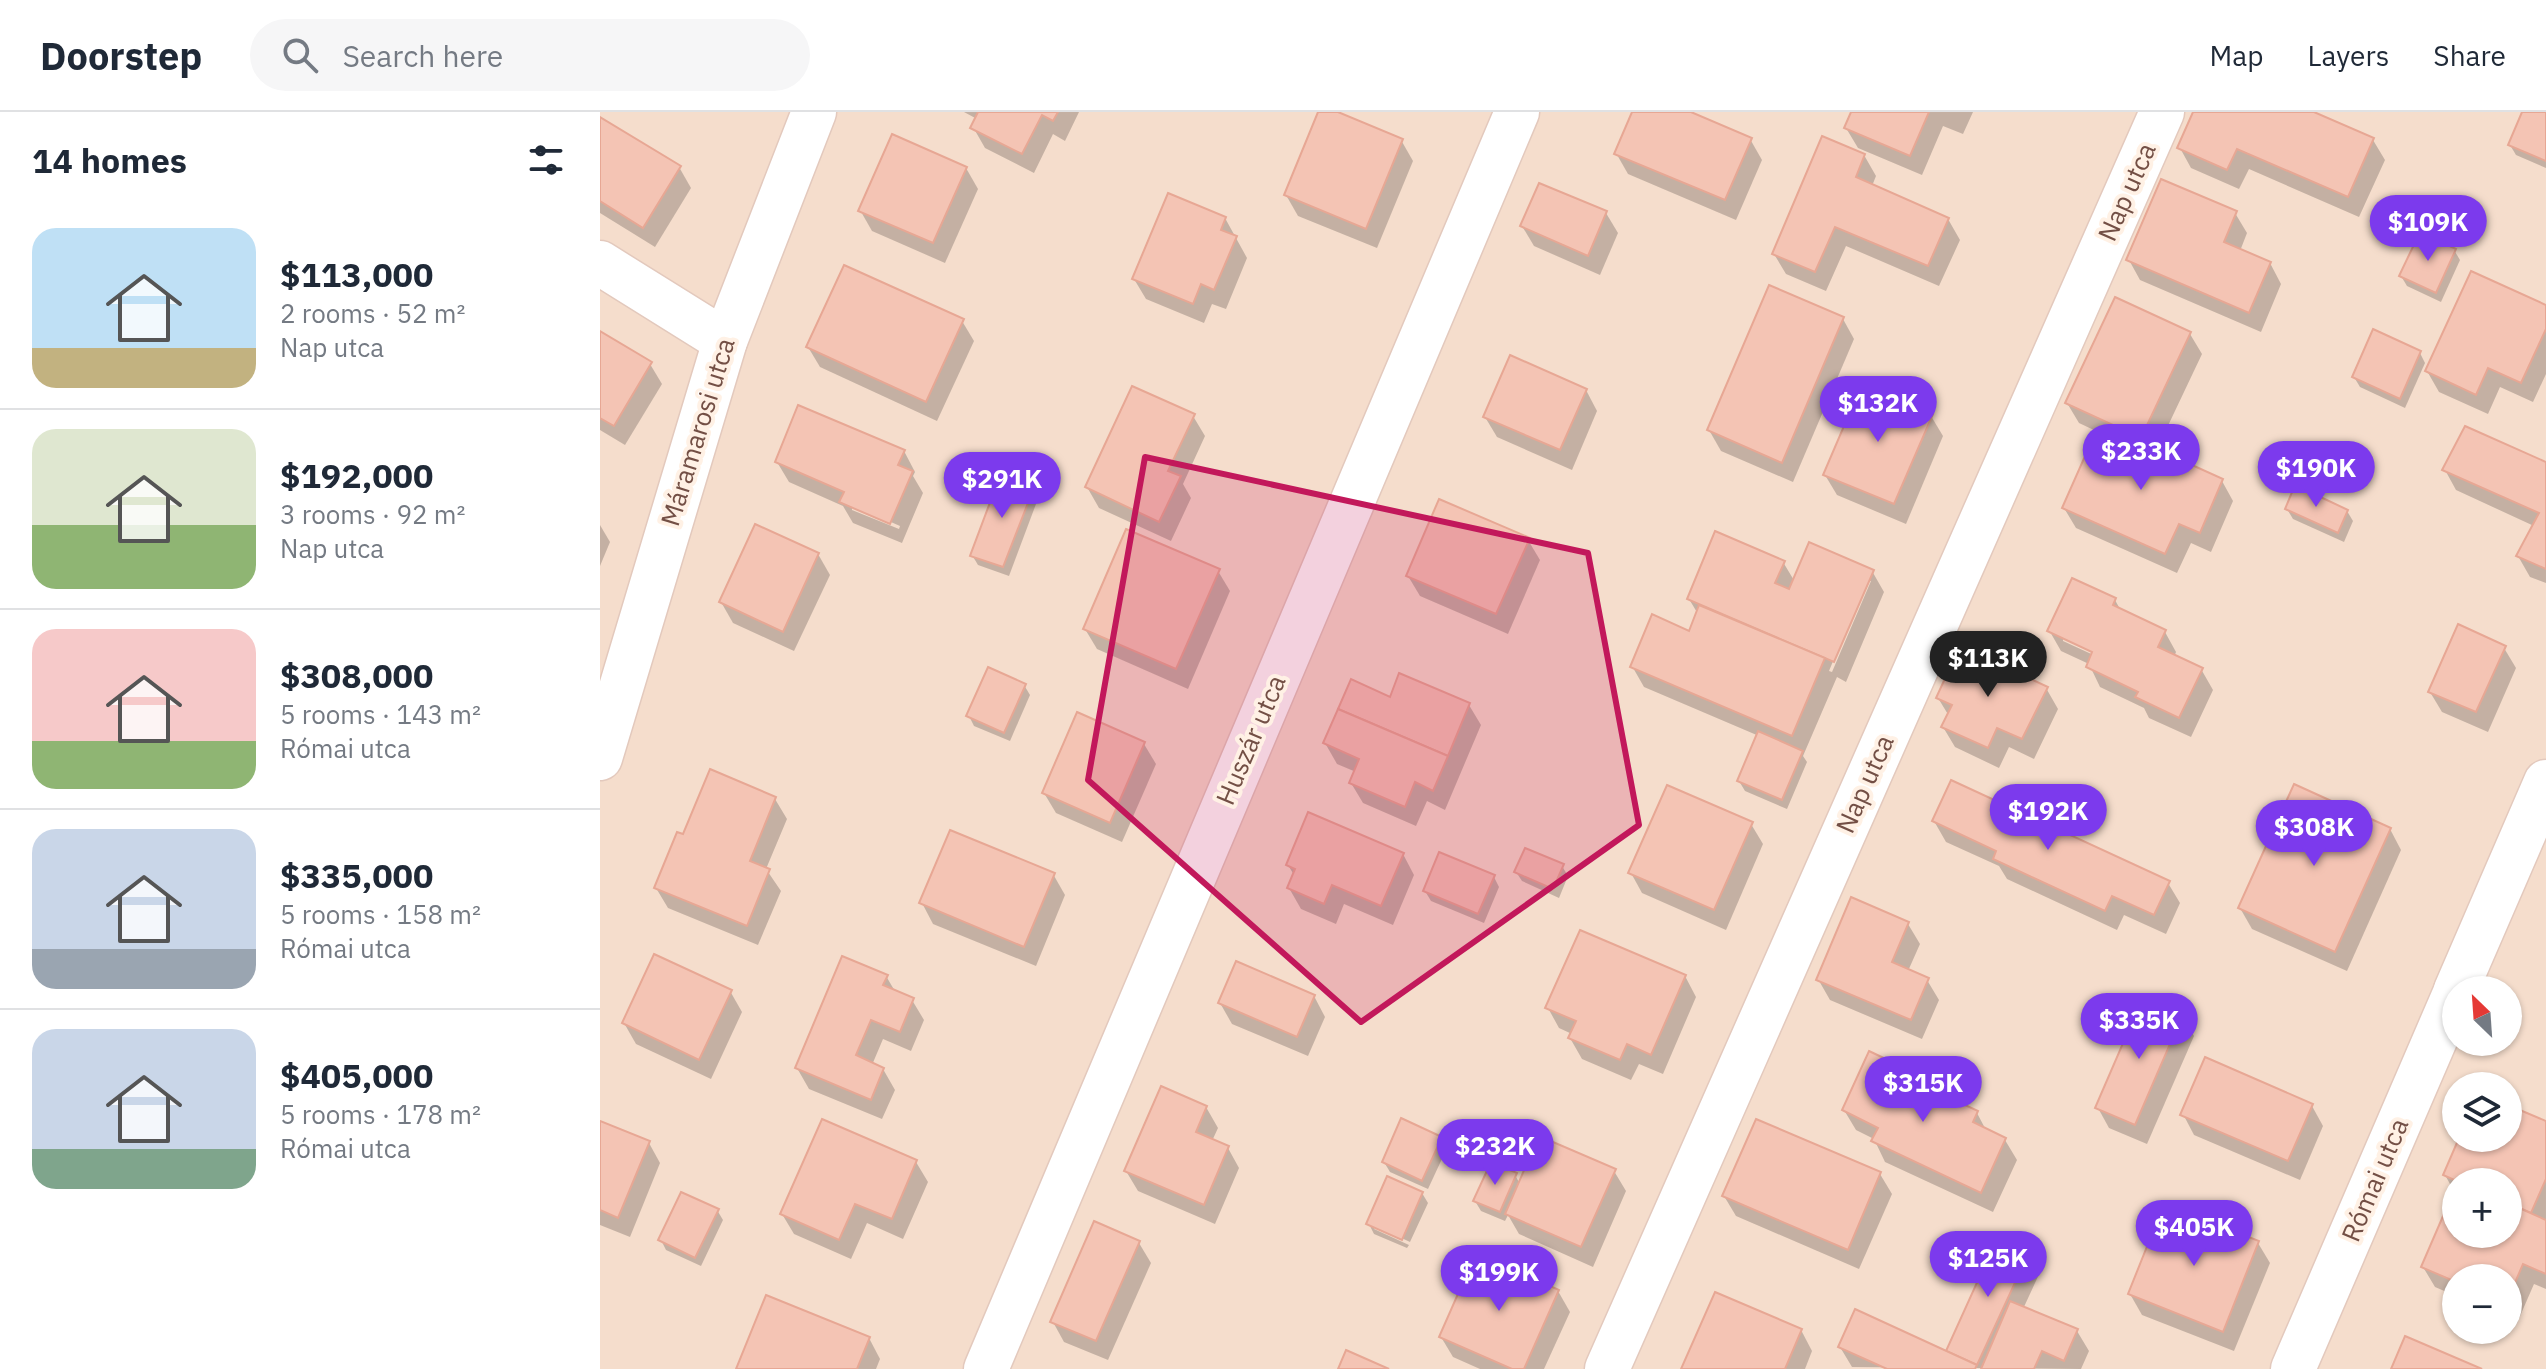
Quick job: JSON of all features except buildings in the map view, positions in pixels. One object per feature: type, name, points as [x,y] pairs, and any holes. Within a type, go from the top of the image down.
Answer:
[{"type":"street","name":"Máramarosi utca","points":[[600,758],[725,341],[814,112]]},
{"type":"street","name":"Huszár utca","points":[[986,1369],[1517,112]]},
{"type":"street","name":"Nap utca","points":[[1607,1369],[2162,112]]},
{"type":"street","points":[[600,263],[725,341]]},
{"type":"street","name":"Római utca","points":[[2462,976],[2546,782]]},
{"type":"street","name":"Római utca","points":[[2293,1369],[2442,1023]]},
{"type":"highlighted area","points":[[1145,457],[1588,553],[1639,825],[1361,1022],[1088,780]]},
{"type":"shaded area","points":[[600,112],[2546,112],[2546,1369],[600,1369]]}]
